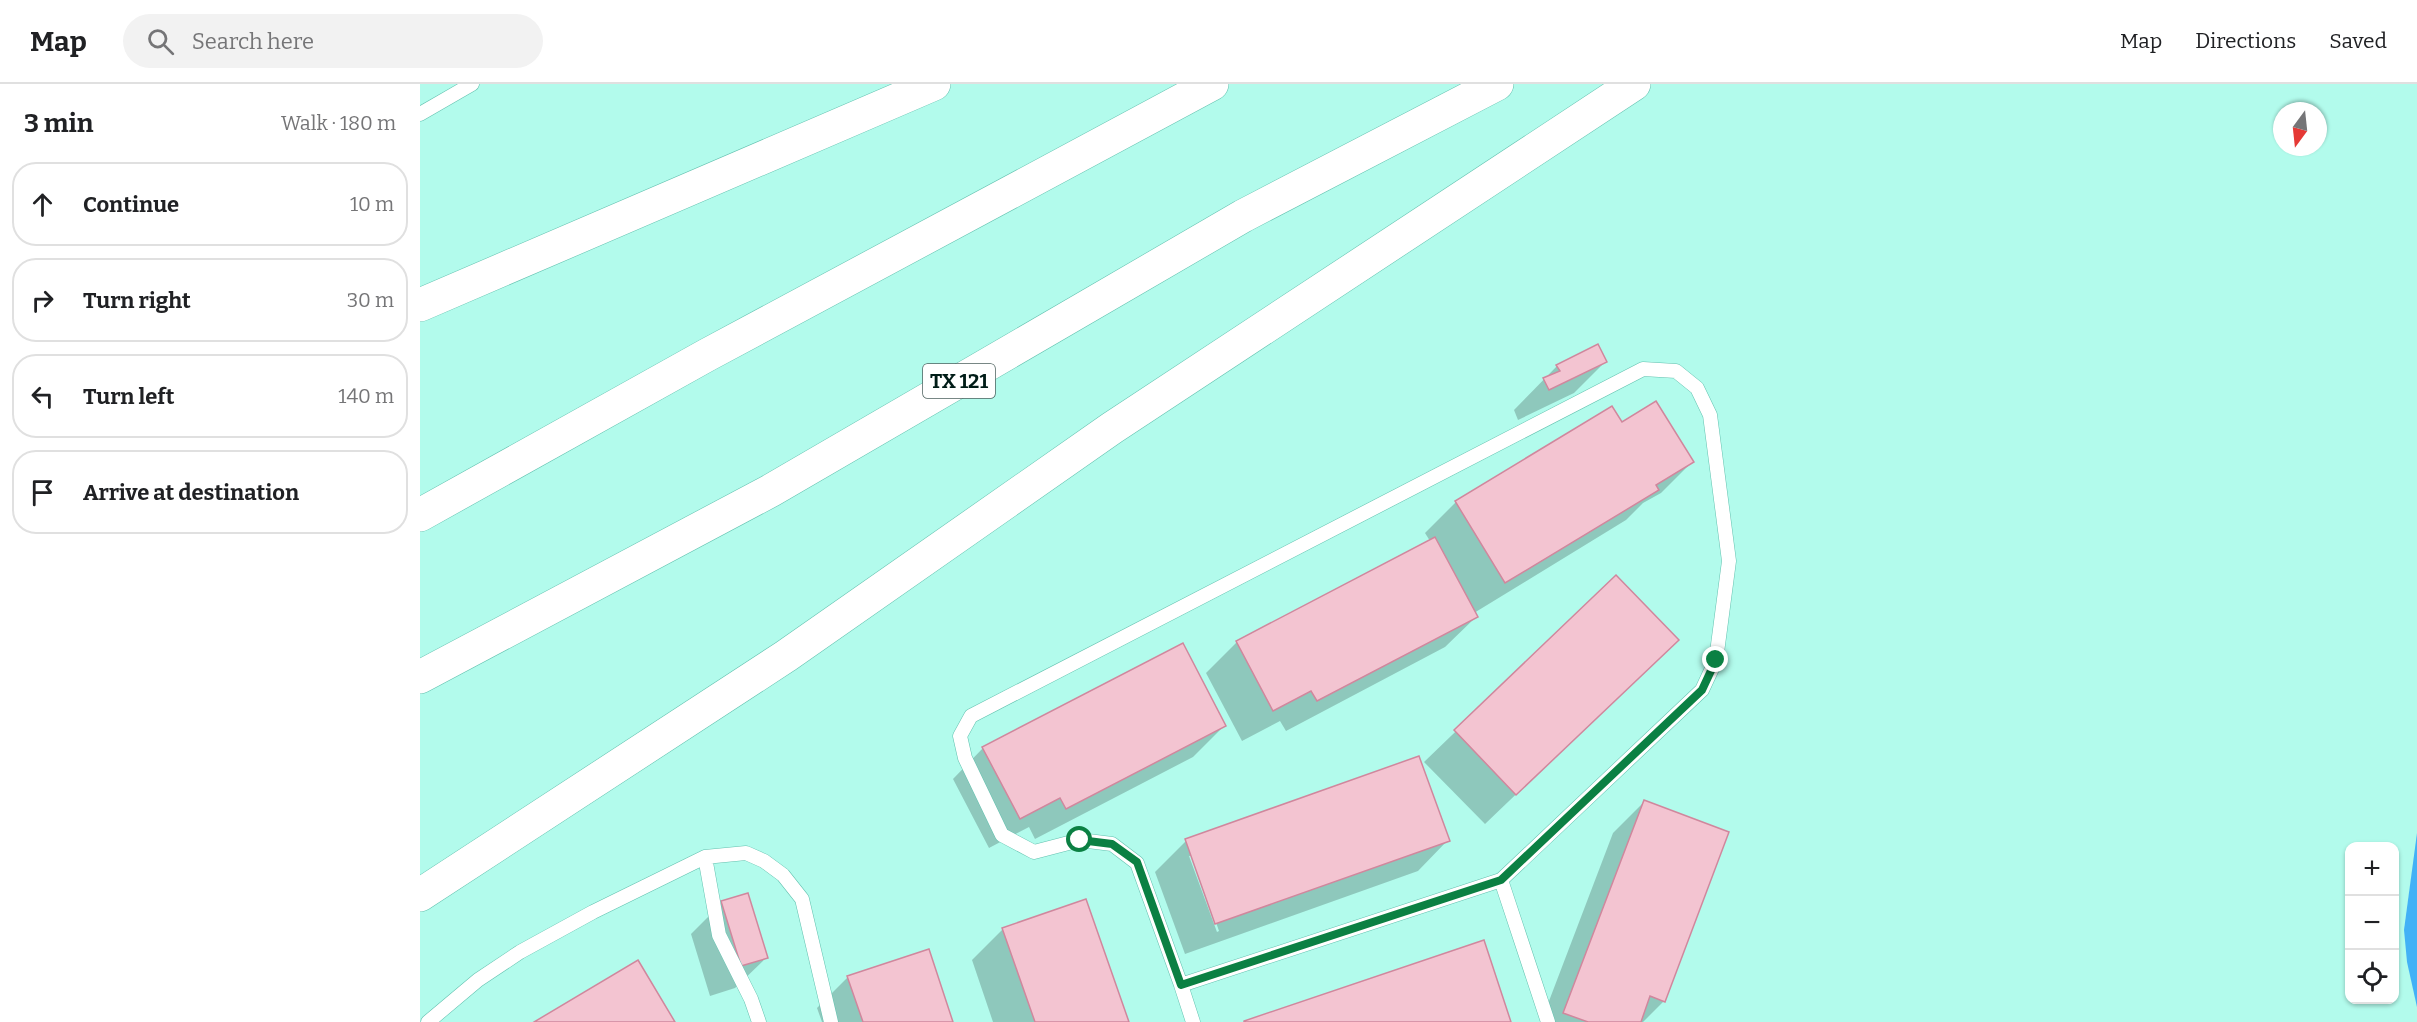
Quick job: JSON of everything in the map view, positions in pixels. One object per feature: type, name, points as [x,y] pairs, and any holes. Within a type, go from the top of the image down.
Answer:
[{"type":"highway","points":[[420,305],[934,84]]},
{"type":"highway","points":[[420,515],[707,355],[1212,84]]},
{"type":"highway","name":"TX 121","points":[[420,678],[770,491],[1243,216],[1497,84]]},
{"type":"highway","points":[[420,895],[786,656],[1112,428],[1634,84]]},
{"type":"lane","points":[[420,114],[472,84]]},
{"type":"lane","points":[[1181,985],[1501,880],[1702,690],[1716,660],[1729,561],[1710,415],[1697,388],[1676,371],[1643,369],[971,716],[960,736],[965,758],[1002,835],[1034,852],[1080,840],[1112,844],[1137,862],[1193,1022]]},
{"type":"lane","points":[[428,1022],[478,980],[520,952],[593,912],[705,857],[746,853],[764,861],[783,875],[802,899],[831,1022]]},
{"type":"lane","points":[[705,857],[719,935],[751,999],[759,1022]]},
{"type":"lane","points":[[1501,880],[1548,1022]]},
{"type":"water","points":[[2417,833],[2417,1007],[2407,962],[2404,930]]},
{"type":"building","points":[[1598,344],[1607,362],[1549,390],[1543,378],[1560,371],[1556,365]]},
{"type":"building","points":[[1656,401],[1694,462],[1656,485],[1659,490],[1505,583],[1455,501],[1612,406],[1622,422]]},
{"type":"building","points":[[1435,537],[1478,617],[1317,701],[1311,691],[1273,711],[1236,641]]},
{"type":"building","points":[[1616,575],[1679,640],[1516,795],[1454,730]]},
{"type":"building","points":[[1183,643],[1226,726],[1066,809],[1060,798],[1020,819],[982,747]]},
{"type":"building","points":[[1419,756],[1450,841],[1215,924],[1185,839]]},
{"type":"building","points":[[1644,800],[1729,832],[1665,1002],[1650,996],[1641,1022],[1588,1022],[1563,1013]]},
{"type":"building","points":[[748,893],[768,958],[741,966],[721,901]]},
{"type":"building","points":[[1086,899],[1129,1022],[1035,1022],[1002,928]]},
{"type":"building","points":[[1484,940],[1511,1022],[1244,1022],[1244,1021]]},
{"type":"building","points":[[929,949],[953,1022],[863,1022],[847,976]]},
{"type":"building","points":[[638,960],[675,1022],[534,1022]]},
{"type":"route","points":[[1080,840],[1112,844],[1137,862],[1181,985],[1501,880],[1702,690],[1716,660]]}]
